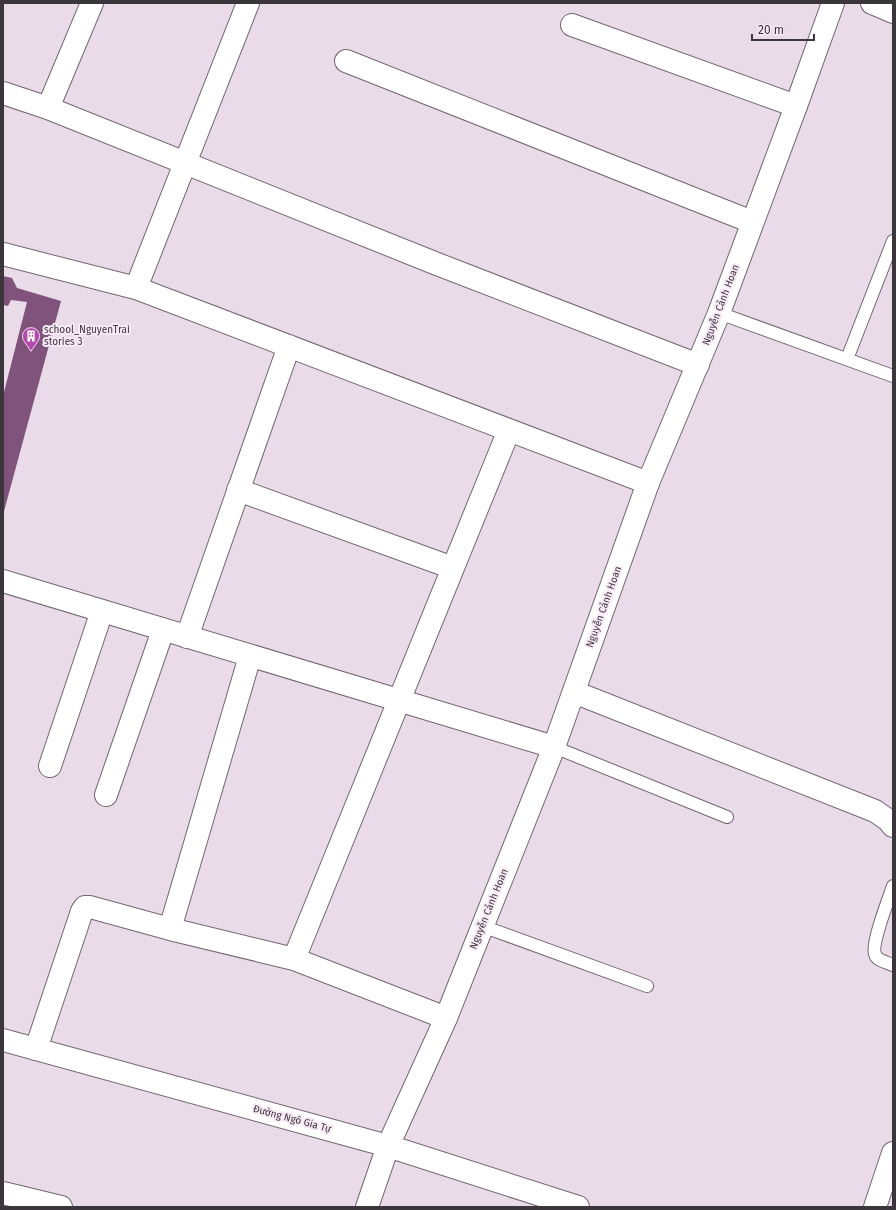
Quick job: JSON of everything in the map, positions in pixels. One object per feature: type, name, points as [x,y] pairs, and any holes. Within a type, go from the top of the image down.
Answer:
[{"type":"street","points":[[48,108],[92,3]]},
{"type":"street","points":[[136,288],[248,3]]},
{"type":"street","name":"Nguyễn Cảnh Hoan","points":[[367,1207],[388,1146],[446,1018],[554,747],[648,484],[719,312],[833,3]]},
{"type":"street","points":[[872,3],[893,12]]},
{"type":"street","points":[[572,24],[796,106]]},
{"type":"street","points":[[346,61],[752,222]]},
{"type":"street","points":[[3,93],[48,108],[184,164],[432,262],[698,364]]},
{"type":"street","points":[[3,254],[136,288],[648,484]]},
{"type":"street","points":[[187,636],[289,346]]},
{"type":"street","points":[[294,959],[509,430]]},
{"type":"street","points":[[238,490],[453,568]]},
{"type":"street","points":[[3,581],[554,747]]},
{"type":"street","points":[[50,766],[102,611]]},
{"type":"street","points":[[106,795],[163,630]]},
{"type":"street","points":[[170,929],[250,656]]},
{"type":"street","points":[[574,692],[874,811],[888,820],[893,826]]},
{"type":"street","points":[[36,1049],[82,911],[85,907],[90,907],[170,929],[294,959],[446,1018]]},
{"type":"street","name":"Đường Ngô Gia Tự","points":[[3,1040],[388,1146],[578,1207]]},
{"type":"street","points":[[875,1207],[893,1153]]},
{"type":"street","points":[[3,1193],[61,1207]]},
{"type":"lane","points":[[848,359],[893,241]]},
{"type":"lane","points":[[719,312],[893,376]]},
{"type":"lane","points":[[554,747],[727,817]]},
{"type":"lane","points":[[893,886],[875,942],[874,953],[878,960],[893,964]]},
{"type":"lane","points":[[482,926],[647,986]]},
{"type":"building","name":"school_NguyenTrai stories 3","points":[[3,276],[12,278],[17,288],[61,301],[3,515],[3,396],[27,302],[11,300],[8,306],[3,305]]},
{"type":"place","name":"school_NguyenTrai stories 3","points":[[31,351]]}]
